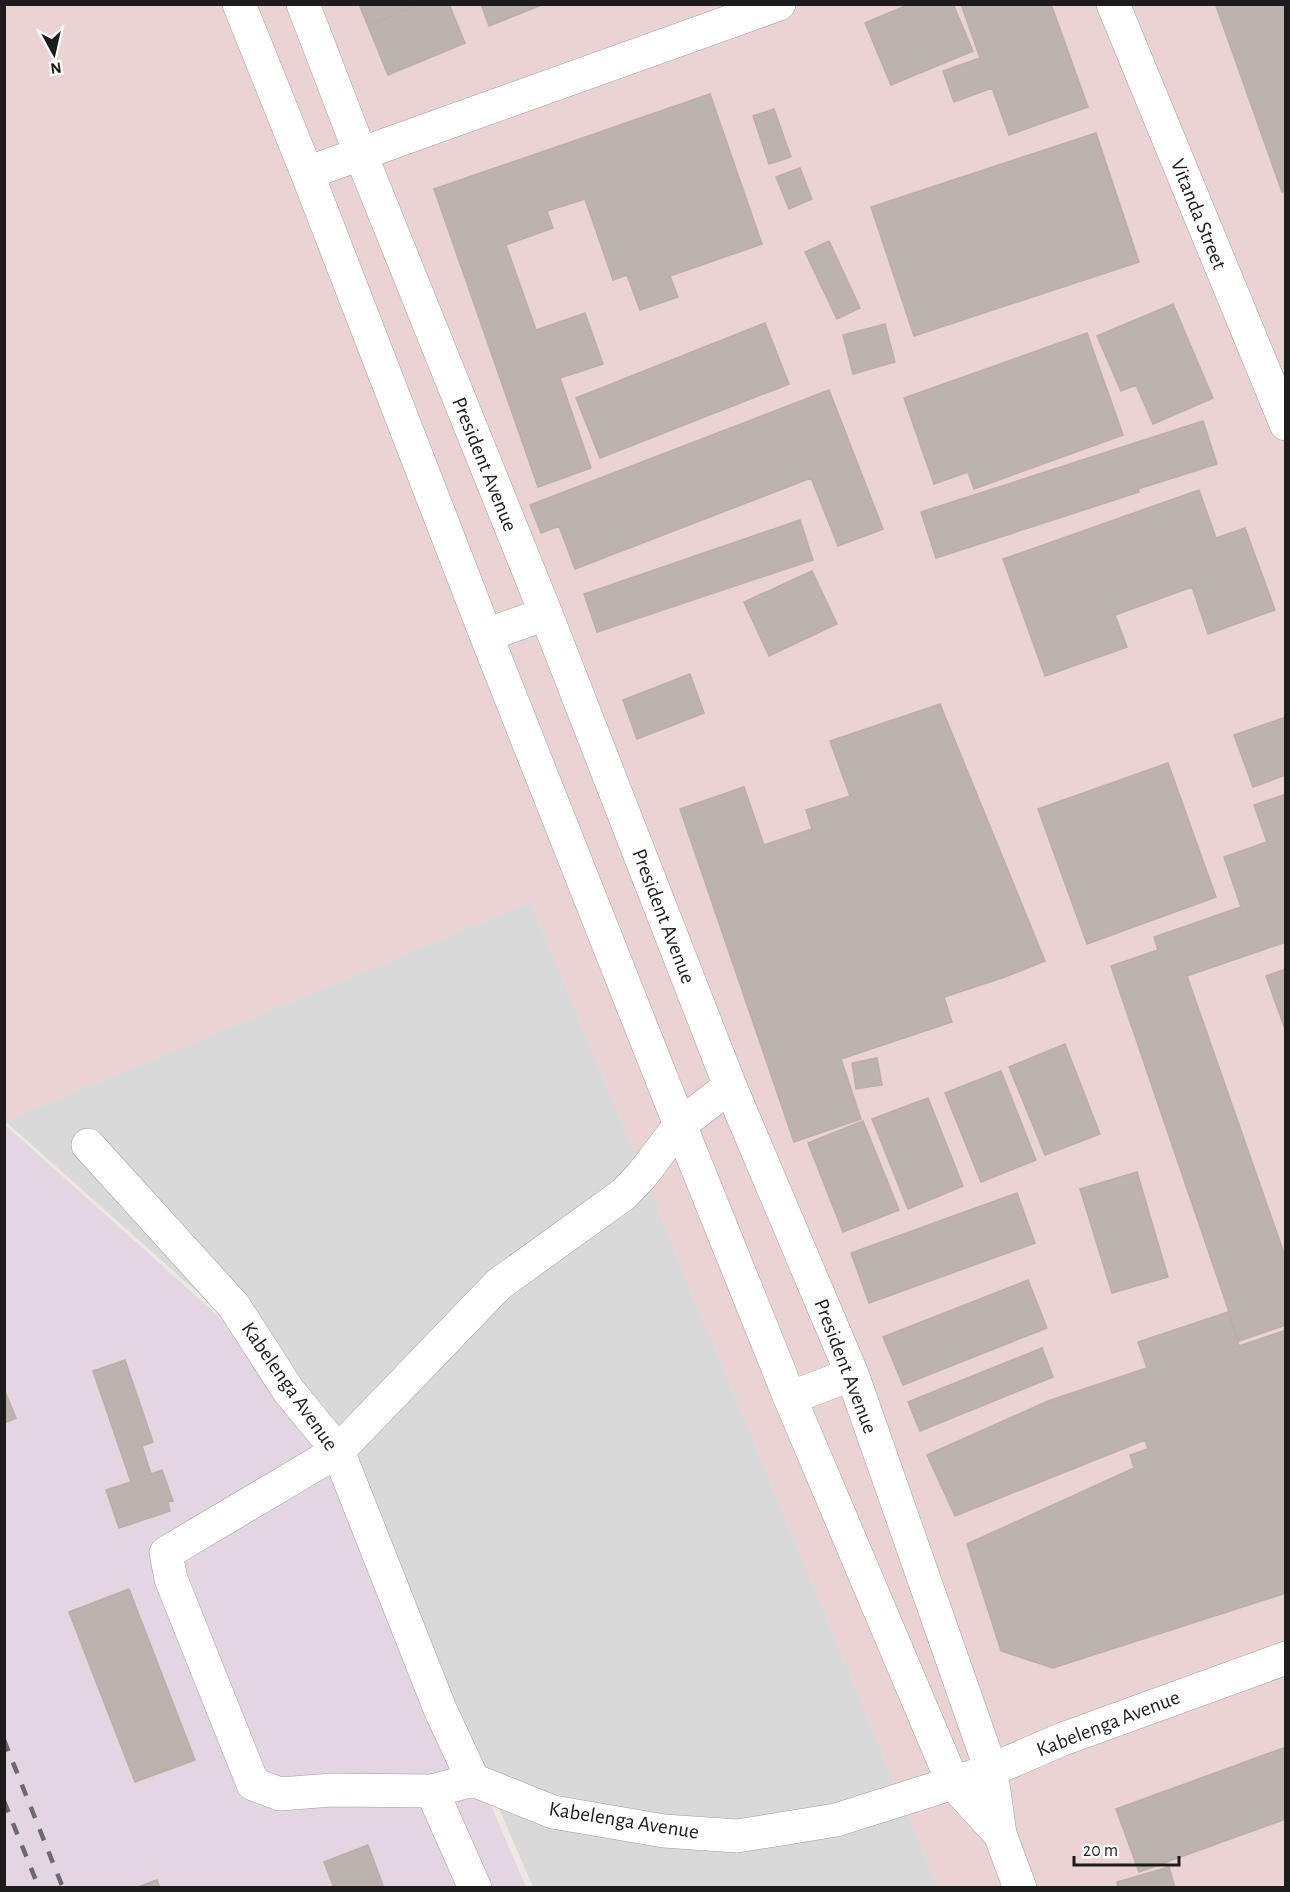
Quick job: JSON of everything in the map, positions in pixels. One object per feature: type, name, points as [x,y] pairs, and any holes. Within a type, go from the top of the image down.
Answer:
[{"type":"street","points":[[239,4],[308,173],[486,634],[790,1398],[953,1783],[1000,1834],[1020,1887]]},
{"type":"street","name":"President Avenue","points":[[303,4],[360,154],[546,614],[730,1086],[852,1374],[991,1770],[1000,1834]]},
{"type":"street","points":[[308,173],[779,4]]},
{"type":"street","name":"Vitanda Street","points":[[1113,4],[1286,424]]},
{"type":"street","points":[[486,634],[546,614]]},
{"type":"street","points":[[473,1780],[432,1791],[332,1790],[280,1794],[253,1784],[171,1578],[166,1553],[338,1451],[499,1284],[624,1194],[642,1175],[680,1125],[730,1086]]},
{"type":"street","name":"Kabelenga Avenue","points":[[88,1145],[234,1306],[288,1390],[338,1451],[440,1709],[473,1780],[553,1812],[664,1831],[737,1836],[836,1821],[991,1770],[1063,1739],[1286,1658]]},
{"type":"street","points":[[790,1398],[852,1374]]},
{"type":"street","points":[[432,1791],[475,1887]]},
{"type":"shaded area","points":[[5,5],[1285,5],[1285,1887],[938,1887],[531,902],[5,1121]]},
{"type":"shaded area","points":[[531,902],[938,1887],[533,1887],[324,1405],[5,1121]]},
{"type":"shaded area","points":[[4,1124],[320,1407],[526,1887],[5,1887]]},
{"type":"building","points":[[359,4],[419,4],[368,26]]},
{"type":"building","points":[[419,4],[449,4],[465,43],[388,75],[368,26]]},
{"type":"building","points":[[481,4],[544,4],[489,26]]},
{"type":"building","points":[[910,4],[953,4],[973,51],[891,85],[865,23]]},
{"type":"building","points":[[961,4],[1051,4],[1088,107],[1009,135],[992,88],[954,102],[943,71],[980,58]]},
{"type":"building","points":[[1221,4],[1286,4],[1286,191],[1282,192],[1216,6]]},
{"type":"building","points":[[710,94],[762,244],[670,276],[678,297],[640,310],[627,275],[613,280],[585,199],[547,211],[553,228],[506,245],[536,330],[585,313],[603,364],[560,378],[591,468],[538,487],[434,189]]},
{"type":"building","points":[[774,109],[791,157],[769,164],[753,116]]},
{"type":"building","points":[[1096,133],[1139,262],[914,336],[871,207]]},
{"type":"building","points":[[800,168],[812,199],[789,209],[776,177]]},
{"type":"building","points":[[829,241],[860,308],[837,319],[805,252]]},
{"type":"building","points":[[1173,304],[1213,398],[1153,424],[1136,385],[1121,391],[1097,336]]},
{"type":"building","points":[[765,323],[789,384],[600,458],[576,398]]},
{"type":"building","points":[[885,324],[895,362],[853,374],[843,335]]},
{"type":"building","points":[[1087,333],[1123,435],[974,489],[968,472],[934,484],[904,398]]},
{"type":"building","points":[[829,390],[883,529],[838,546],[811,478],[575,569],[559,526],[541,533],[530,505]]},
{"type":"building","points":[[1203,421],[1217,464],[1138,489],[1139,492],[936,558],[921,512]]},
{"type":"building","points":[[1199,490],[1216,538],[1245,528],[1275,610],[1208,634],[1192,587],[1115,615],[1127,647],[1045,676],[1003,559]]},
{"type":"building","points":[[800,520],[813,560],[597,632],[584,594]]},
{"type":"building","points":[[812,571],[837,624],[769,656],[744,602]]},
{"type":"building","points":[[690,674],[704,713],[637,739],[623,700]]},
{"type":"building","points":[[940,704],[1045,961],[944,997],[952,1022],[841,1059],[861,1119],[794,1142],[680,809],[744,787],[764,845],[812,829],[806,810],[850,796],[830,741]]},
{"type":"building","points":[[1286,717],[1286,775],[1253,787],[1234,735]]},
{"type":"building","points":[[1168,763],[1216,897],[1087,944],[1038,809]]},
{"type":"building","points":[[1286,794],[1286,942],[1187,976],[1286,1259],[1286,1325],[1239,1341],[1111,966],[1158,950],[1154,937],[1241,907],[1224,857],[1267,842],[1254,805]]},
{"type":"building","points":[[1286,969],[1286,1032],[1266,976]]},
{"type":"building","points":[[1065,1044],[1100,1134],[1045,1155],[1009,1067]]},
{"type":"building","points":[[877,1058],[882,1085],[856,1089],[852,1063]]},
{"type":"building","points":[[1001,1071],[1036,1160],[981,1182],[945,1093]]},
{"type":"building","points":[[928,1098],[963,1186],[908,1209],[872,1119]]},
{"type":"building","points":[[863,1121],[899,1210],[843,1232],[808,1143]]},
{"type":"building","points":[[1137,1172],[1168,1277],[1112,1293],[1080,1189]]},
{"type":"building","points":[[1017,1193],[1035,1243],[869,1303],[851,1253]]},
{"type":"building","points":[[1028,1280],[1047,1328],[903,1385],[883,1337]]},
{"type":"building","points":[[1228,1312],[1239,1346],[1286,1330],[1286,1593],[1053,1668],[1001,1651],[967,1544],[1134,1468],[1130,1455],[1148,1449],[1145,1440],[955,1516],[927,1455],[1048,1401],[1147,1368],[1138,1342]]},
{"type":"building","points":[[1042,1348],[1053,1377],[920,1431],[908,1402]]},
{"type":"building","points":[[125,1360],[153,1442],[142,1446],[151,1474],[162,1470],[173,1501],[168,1502],[170,1511],[119,1528],[106,1490],[131,1482],[93,1371]]},
{"type":"building","points":[[4,1389],[16,1418],[4,1423]]},
{"type":"building","points":[[129,1589],[195,1760],[135,1782],[69,1612]]},
{"type":"building","points":[[1286,1747],[1286,1819],[1139,1872],[1116,1809]]},
{"type":"building","points":[[368,1845],[384,1888],[334,1888],[324,1862]]},
{"type":"building","points":[[1169,1867],[1175,1888],[1118,1888],[1117,1882]]},
{"type":"building","points":[[157,1880],[160,1888],[135,1888]]},
{"type":"railway","points":[[4,1740],[63,1888]]},
{"type":"railway","points":[[4,1801],[39,1888]]}]
